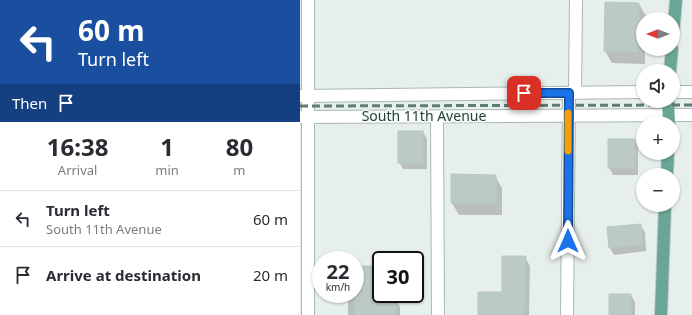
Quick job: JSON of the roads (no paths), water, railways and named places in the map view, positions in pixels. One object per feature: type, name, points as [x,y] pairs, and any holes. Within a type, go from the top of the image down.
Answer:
[{"type":"main road","points":[[675,12],[676,0]]},
{"type":"main road","points":[[661,315],[665,212]]},
{"type":"street","points":[[308,0],[304,96],[308,315]]},
{"type":"street","points":[[567,315],[568,116],[572,93],[576,0]]},
{"type":"street","name":"South 11th Avenue","points":[[304,96],[636,92]]},
{"type":"street","points":[[680,92],[692,92]]},
{"type":"street","name":"South 11th Avenue","points":[[304,116],[568,116],[636,118]]},
{"type":"street","name":"South 11th Avenue","points":[[680,118],[692,116]]},
{"type":"street","points":[[437,117],[438,315]]},
{"type":"railway","points":[[300,106],[692,105]]}]
